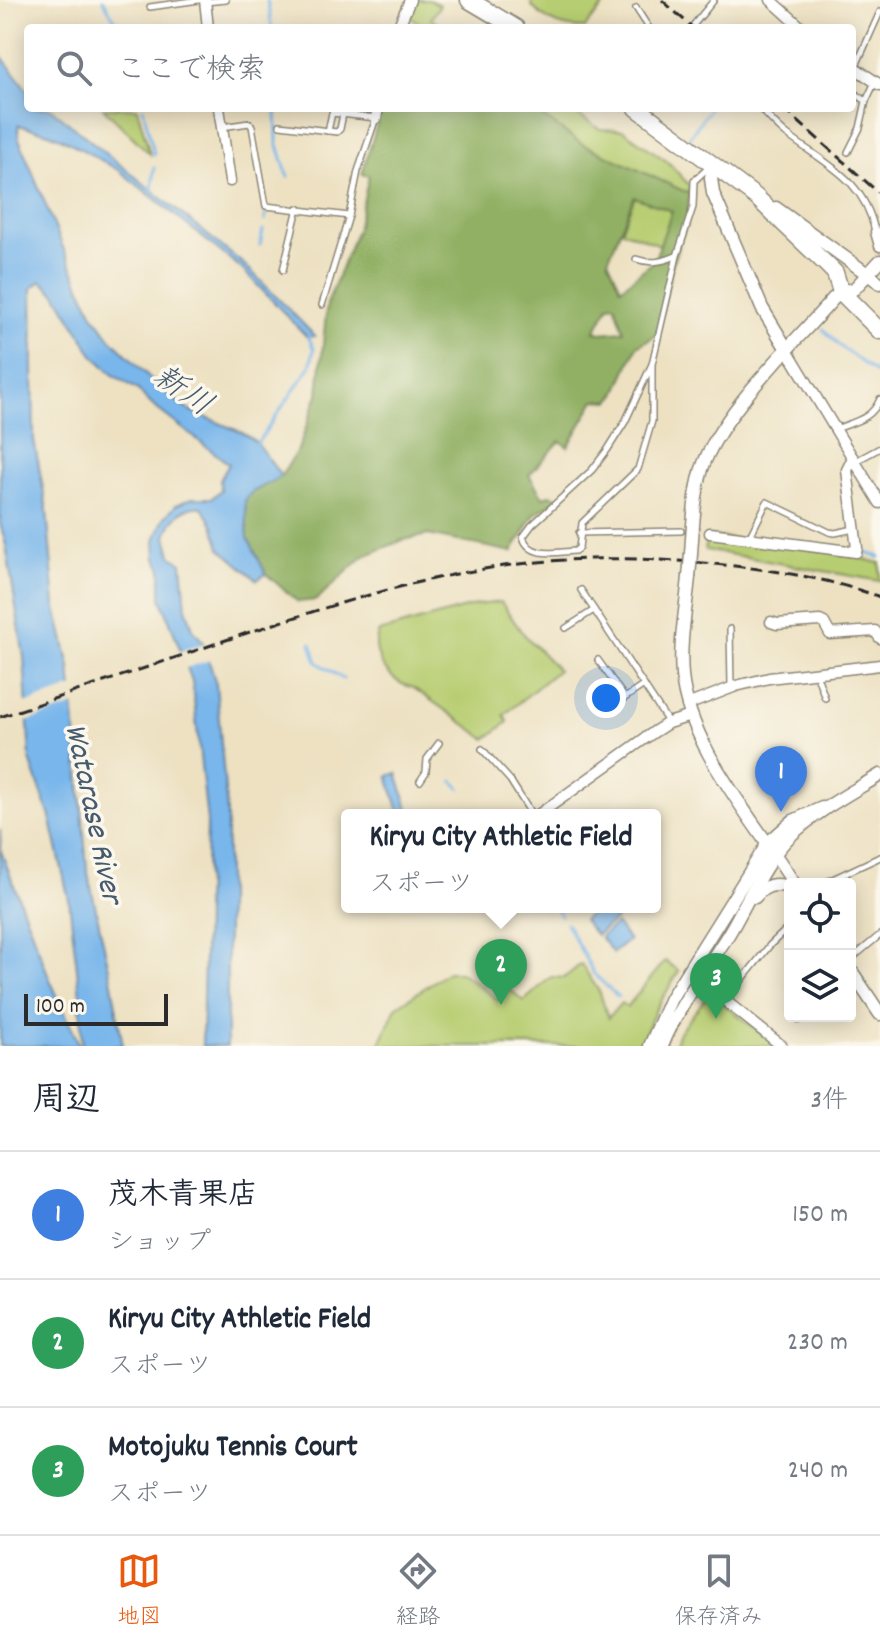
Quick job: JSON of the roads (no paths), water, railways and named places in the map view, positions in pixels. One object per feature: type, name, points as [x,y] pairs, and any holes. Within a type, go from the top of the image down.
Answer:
[{"type":"main road","points":[[469,0],[509,24]]},
{"type":"main road","points":[[642,112],[756,197],[835,273],[841,292],[880,331]]},
{"type":"street","points":[[400,24],[410,0]]},
{"type":"street","points":[[771,0],[798,24]]},
{"type":"street","points":[[203,1],[207,24]]},
{"type":"street","points":[[856,68],[878,83]]},
{"type":"street","points":[[220,112],[230,181]]},
{"type":"street","points":[[713,165],[713,193],[762,308],[880,503]]},
{"type":"street","points":[[756,197],[880,283]]},
{"type":"street","points":[[876,232],[880,246]]},
{"type":"street","points":[[788,878],[711,757],[689,710],[682,661],[698,487],[707,458],[731,415],[841,292],[854,289],[880,261]]},
{"type":"street","points":[[707,532],[854,552],[857,548],[847,470],[854,460]]},
{"type":"street","points":[[771,622],[820,621],[830,634],[875,631],[880,638]]},
{"type":"street","points":[[546,809],[668,723],[731,688],[769,678],[880,665]]},
{"type":"street","points":[[650,1046],[671,998],[793,821],[876,779]]},
{"type":"street","points":[[730,932],[772,849]]},
{"type":"street","points":[[662,1046],[677,1014],[730,932],[763,888],[784,885]]},
{"type":"street","points":[[856,978],[880,1014]]},
{"type":"street","points":[[718,995],[782,1046]]},
{"type":"lane","points":[[150,7],[226,0]]},
{"type":"lane","points":[[694,24],[714,0]]},
{"type":"lane","points":[[636,8],[646,24]]},
{"type":"lane","points":[[856,63],[880,12]]},
{"type":"lane","points":[[848,152],[860,128],[866,101],[878,83]]},
{"type":"lane","points":[[856,94],[866,101]]},
{"type":"lane","points":[[763,112],[785,133],[852,183],[871,210],[876,232]]},
{"type":"lane","points":[[322,305],[377,113],[331,114],[328,131]]},
{"type":"lane","points":[[280,125],[339,131],[343,114]]},
{"type":"lane","points":[[222,127],[251,124],[266,206],[349,216]]},
{"type":"lane","points":[[652,364],[652,421],[638,469],[582,523],[579,548],[575,551],[539,552],[529,548],[523,540],[532,525],[592,470],[625,422],[652,364],[677,256],[693,207],[694,181],[702,171],[713,165]]},
{"type":"lane","points":[[283,270],[298,208]]},
{"type":"lane","points":[[636,259],[656,262],[677,256]]},
{"type":"lane","points":[[836,429],[866,418],[880,399]]},
{"type":"lane","points":[[854,460],[880,448]]},
{"type":"lane","points":[[750,537],[767,502],[829,532],[855,529]]},
{"type":"lane","points":[[579,533],[681,531]]},
{"type":"lane","points":[[581,590],[668,723]]},
{"type":"lane","points":[[566,628],[594,610]]},
{"type":"lane","points":[[730,629],[731,688]]},
{"type":"lane","points":[[598,660],[625,698],[644,685]]},
{"type":"lane","points":[[816,672],[825,698]]},
{"type":"lane","points":[[420,781],[426,772],[427,759],[439,743]]},
{"type":"lane","points":[[482,749],[510,780],[528,809]]},
{"type":"lane","points":[[835,878],[880,857]]},
{"type":"lane","points":[[742,980],[784,932]]},
{"type":"lane","points":[[856,955],[880,935]]},
{"type":"water","points":[[0,54],[24,86],[24,112],[55,112],[246,266],[315,336],[307,337],[242,269],[120,171],[65,140],[18,125],[19,139],[64,250],[93,314],[110,338],[153,381],[188,410],[241,432],[256,442],[281,476],[251,493],[245,501],[248,538],[266,574],[257,580],[220,548],[213,524],[202,507],[189,508],[179,514],[166,536],[171,555],[182,563],[186,608],[193,629],[203,642],[216,684],[227,812],[227,1046],[202,1046],[207,822],[192,681],[161,598],[161,567],[156,558],[155,540],[164,518],[176,505],[192,498],[212,498],[221,490],[220,480],[229,464],[152,405],[138,390],[112,374],[93,355],[56,294],[41,281],[32,288],[34,440],[47,510],[55,604],[70,667],[87,868],[123,1046],[82,1046],[80,995],[69,900],[50,817],[30,760],[24,657],[0,524]]},
{"type":"water","points":[[397,773],[408,809],[398,809],[388,776]]},
{"type":"water","points":[[0,829],[1,851],[51,982],[80,1046],[0,1046]]},
{"type":"water","points":[[592,913],[611,913],[616,919],[596,935],[583,920]]},
{"type":"water","points":[[616,924],[629,940],[613,953],[600,937]]},
{"type":"waterway","points":[[103,0],[118,24]]},
{"type":"waterway","points":[[267,0],[271,24]]},
{"type":"waterway","points":[[144,112],[154,154]]},
{"type":"waterway","points":[[276,112],[277,142],[288,177]]},
{"type":"waterway","points":[[689,138],[707,112]]},
{"type":"waterway","points":[[152,189],[154,168]]},
{"type":"waterway","points":[[265,220],[267,209]]},
{"type":"waterway","points":[[260,245],[263,230]]},
{"type":"waterway","points":[[823,329],[877,374]]},
{"type":"waterway","points":[[256,445],[310,367],[314,349],[308,336]]},
{"type":"waterway","points":[[862,552],[880,557]]},
{"type":"waterway","name":"新川","points":[[311,643],[317,662],[343,679]]},
{"type":"waterway","name":"新川","points":[[453,781],[460,788]]},
{"type":"waterway","name":"新川","points":[[566,923],[594,974],[618,997]]},
{"type":"railway","points":[[662,0],[689,24]]},
{"type":"railway","points":[[788,112],[880,194]]},
{"type":"railway","points":[[0,717],[324,608],[427,580],[524,563],[578,559],[687,562],[798,575],[880,597]]},
{"type":"place","name":"茂木青果店","points":[[781,812]]},
{"type":"place","name":"Kiryu City Athletic Field","points":[[501,1005]]},
{"type":"place","name":"Motojuku Tennis Court","points":[[716,1019]]},
{"type":"water label","name":"Watarase River","points":[[96,813]]}]
